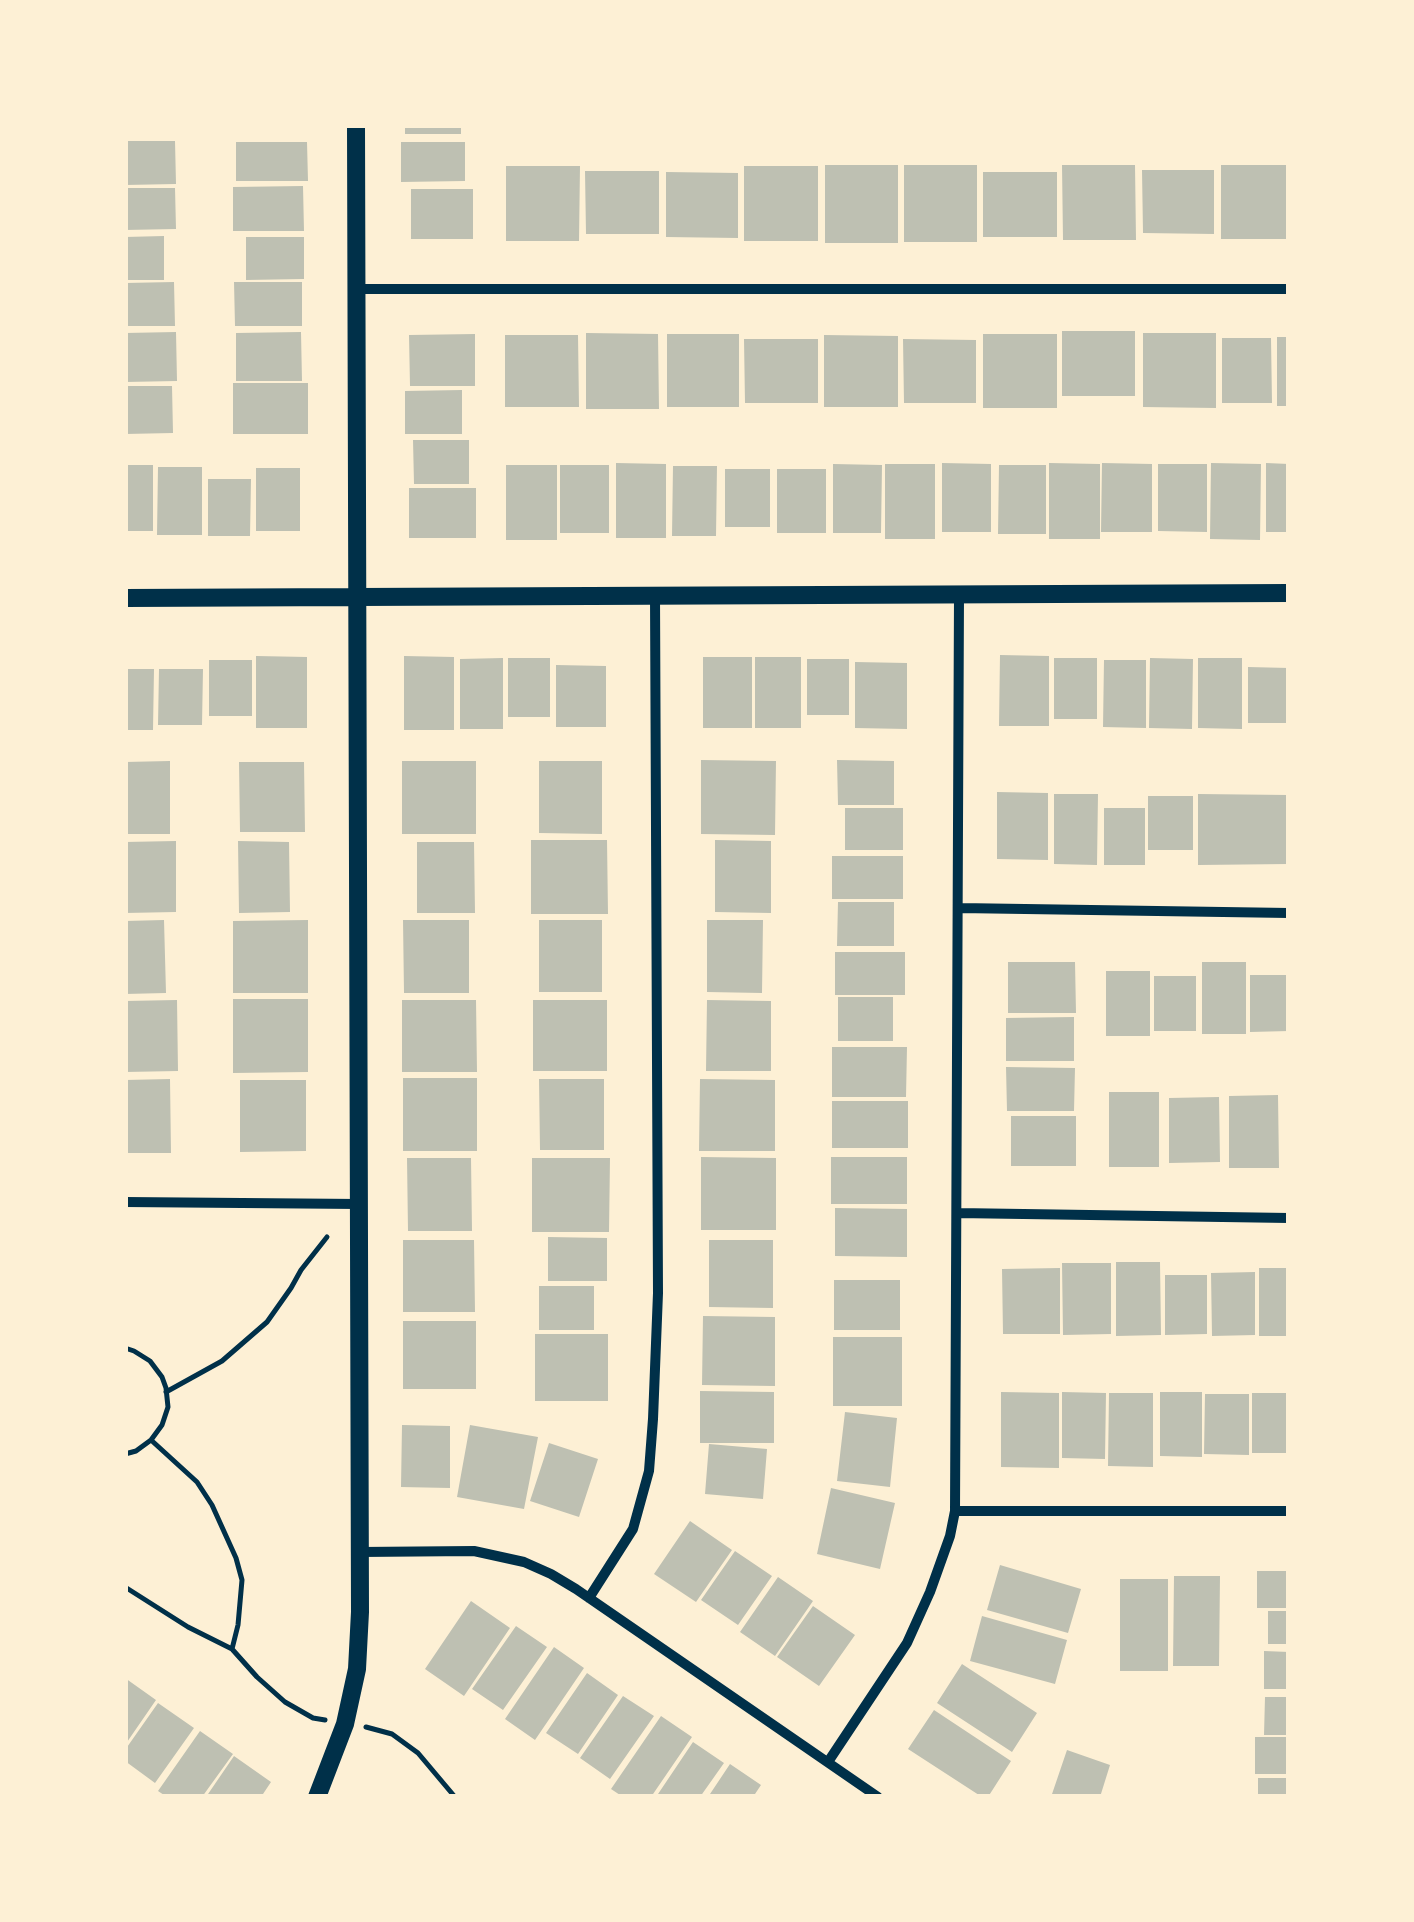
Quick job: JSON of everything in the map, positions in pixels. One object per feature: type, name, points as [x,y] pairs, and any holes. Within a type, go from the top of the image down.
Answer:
[{"type":"street","points":[[317,1797],[346,1724],[357,1669],[360,1612],[356,125]]},
{"type":"street","points":[[356,289],[1289,289]]},
{"type":"street","points":[[125,598],[1289,594]]},
{"type":"street","points":[[589,1598],[633,1529],[649,1470],[653,1418],[658,1293],[655,595]]},
{"type":"street","points":[[828,1762],[907,1643],[930,1592],[955,1511],[959,596]]},
{"type":"street","points":[[958,908],[1289,913]]},
{"type":"street","points":[[125,1202],[359,1204]]},
{"type":"street","points":[[957,1213],[1289,1218]]},
{"type":"street","points":[[955,1511],[1289,1511]]},
{"type":"street","points":[[360,1552],[452,1550],[524,1562],[550,1574],[878,1797]]},
{"type":"path","points":[[166,1392],[222,1361],[267,1322],[327,1237]]},
{"type":"path","points":[[125,1348],[150,1361],[162,1377],[168,1407],[151,1440],[125,1454]]},
{"type":"path","points":[[151,1440],[197,1482],[220,1519],[236,1558],[242,1580],[232,1649]]},
{"type":"path","points":[[125,1586],[188,1628],[232,1649],[285,1702],[313,1718],[330,1721]]},
{"type":"path","points":[[363,1727],[392,1734],[418,1753],[455,1797]]},
{"type":"building","points":[[405,125],[461,125],[461,134],[405,134]]},
{"type":"building","points":[[125,141],[175,141],[176,184],[125,185]]},
{"type":"building","points":[[236,142],[307,142],[308,181],[236,181]]},
{"type":"building","points":[[401,142],[465,142],[465,181],[401,182]]},
{"type":"building","points":[[825,165],[898,165],[898,243],[825,243]]},
{"type":"building","points":[[904,165],[977,165],[977,242],[904,242]]},
{"type":"building","points":[[1062,165],[1135,165],[1136,240],[1063,240]]},
{"type":"building","points":[[1221,165],[1289,165],[1289,239],[1221,239]]},
{"type":"building","points":[[506,166],[580,166],[579,241],[506,241]]},
{"type":"building","points":[[744,166],[818,166],[818,241],[744,241]]},
{"type":"building","points":[[1142,170],[1214,170],[1214,234],[1143,233]]},
{"type":"building","points":[[585,171],[659,171],[659,234],[586,234]]},
{"type":"building","points":[[666,172],[738,173],[738,238],[666,237]]},
{"type":"building","points":[[983,172],[1057,172],[1057,237],[983,237]]},
{"type":"building","points":[[303,186],[304,231],[233,231],[233,187]]},
{"type":"building","points":[[125,188],[175,188],[176,229],[125,230]]},
{"type":"building","points":[[411,189],[473,189],[473,239],[411,239]]},
{"type":"building","points":[[164,236],[164,280],[125,280],[125,237]]},
{"type":"building","points":[[246,237],[304,237],[304,279],[246,280]]},
{"type":"building","points":[[174,282],[175,326],[125,326],[125,283]]},
{"type":"building","points":[[234,282],[302,282],[302,326],[235,326]]},
{"type":"building","points":[[1062,331],[1135,331],[1135,396],[1062,396]]},
{"type":"building","points":[[176,332],[177,381],[125,382],[125,333]]},
{"type":"building","points":[[301,332],[302,381],[236,381],[236,333]]},
{"type":"building","points":[[586,333],[658,334],[659,409],[586,409]]},
{"type":"building","points":[[1143,333],[1216,333],[1216,408],[1143,407]]},
{"type":"building","points":[[475,334],[475,386],[410,386],[409,335]]},
{"type":"building","points":[[667,334],[739,334],[739,407],[667,407]]},
{"type":"building","points":[[983,334],[1057,334],[1057,408],[983,408]]},
{"type":"building","points":[[505,335],[578,335],[579,407],[505,407]]},
{"type":"building","points":[[824,335],[898,336],[898,407],[824,407]]},
{"type":"building","points":[[1277,337],[1289,337],[1289,406],[1277,406]]},
{"type":"building","points":[[1222,338],[1271,338],[1272,403],[1222,403]]},
{"type":"building","points":[[744,339],[818,339],[818,403],[745,403]]},
{"type":"building","points":[[903,339],[976,340],[976,403],[904,403]]},
{"type":"building","points":[[233,383],[308,383],[308,434],[233,434]]},
{"type":"building","points":[[125,386],[172,386],[173,433],[125,434]]},
{"type":"building","points":[[462,390],[462,434],[405,434],[405,391]]},
{"type":"building","points":[[413,440],[469,440],[469,484],[414,484]]},
{"type":"building","points":[[616,463],[666,464],[666,538],[616,538]]},
{"type":"building","points":[[942,463],[991,464],[991,532],[942,532]]},
{"type":"building","points":[[1049,463],[1100,464],[1100,539],[1049,539]]},
{"type":"building","points":[[1102,463],[1152,464],[1152,532],[1101,532]]},
{"type":"building","points":[[1211,463],[1261,464],[1260,540],[1210,539]]},
{"type":"building","points":[[1266,463],[1289,464],[1289,532],[1266,532]]},
{"type":"building","points":[[833,464],[882,465],[881,533],[833,533]]},
{"type":"building","points":[[885,464],[935,464],[935,539],[885,539]]},
{"type":"building","points":[[1158,464],[1207,464],[1207,532],[1158,531]]},
{"type":"building","points":[[125,465],[153,465],[153,531],[125,531]]},
{"type":"building","points":[[506,465],[557,465],[557,540],[506,540]]},
{"type":"building","points":[[560,465],[609,465],[609,533],[560,533]]},
{"type":"building","points":[[999,465],[1046,465],[1046,534],[998,534]]},
{"type":"building","points":[[673,466],[717,466],[716,536],[672,536]]},
{"type":"building","points":[[158,467],[202,467],[202,535],[157,535]]},
{"type":"building","points":[[256,468],[300,468],[300,531],[256,531]]},
{"type":"building","points":[[725,469],[770,469],[770,527],[725,527]]},
{"type":"building","points":[[777,469],[826,469],[826,533],[777,533]]},
{"type":"building","points":[[208,479],[251,479],[250,536],[208,536]]},
{"type":"building","points":[[409,488],[476,488],[476,538],[409,538]]},
{"type":"building","points":[[1000,655],[1049,656],[1049,726],[999,726]]},
{"type":"building","points":[[256,656],[307,657],[307,728],[256,728]]},
{"type":"building","points":[[404,656],[454,657],[454,730],[404,730]]},
{"type":"building","points":[[703,657],[752,657],[752,728],[703,728]]},
{"type":"building","points":[[755,657],[801,657],[801,728],[755,728]]},
{"type":"building","points":[[503,658],[503,729],[460,729],[460,659]]},
{"type":"building","points":[[508,658],[550,658],[550,717],[508,717]]},
{"type":"building","points":[[1054,658],[1097,658],[1097,719],[1054,719]]},
{"type":"building","points":[[1150,658],[1193,659],[1192,729],[1149,728]]},
{"type":"building","points":[[1198,658],[1242,658],[1242,729],[1198,728]]},
{"type":"building","points":[[807,659],[849,659],[849,715],[807,715]]},
{"type":"building","points":[[209,660],[252,660],[252,716],[209,716]]},
{"type":"building","points":[[1104,660],[1146,660],[1146,728],[1103,727]]},
{"type":"building","points":[[855,662],[907,663],[907,729],[855,728]]},
{"type":"building","points":[[556,665],[606,666],[606,727],[556,727]]},
{"type":"building","points":[[1248,667],[1289,668],[1289,723],[1248,723]]},
{"type":"building","points":[[125,669],[154,669],[153,730],[125,730]]},
{"type":"building","points":[[159,669],[203,669],[202,725],[158,725]]},
{"type":"building","points":[[701,760],[776,761],[775,835],[701,834]]},
{"type":"building","points":[[837,760],[894,761],[894,805],[838,805]]},
{"type":"building","points":[[170,761],[170,834],[125,834],[125,762]]},
{"type":"building","points":[[402,761],[476,761],[476,834],[402,834]]},
{"type":"building","points":[[539,761],[602,761],[602,834],[539,833]]},
{"type":"building","points":[[239,762],[304,762],[305,832],[240,832]]},
{"type":"building","points":[[997,792],[1048,793],[1048,860],[997,859]]},
{"type":"building","points":[[1054,794],[1098,794],[1097,865],[1054,864]]},
{"type":"building","points":[[1198,794],[1288,795],[1288,864],[1198,865]]},
{"type":"building","points":[[1148,796],[1193,796],[1193,850],[1148,850]]},
{"type":"building","points":[[845,808],[903,808],[903,850],[845,850]]},
{"type":"building","points":[[1104,808],[1145,808],[1145,865],[1104,865]]},
{"type":"building","points":[[531,840],[607,840],[608,914],[531,914]]},
{"type":"building","points":[[715,840],[771,841],[771,913],[715,912]]},
{"type":"building","points":[[176,841],[176,912],[125,913],[125,842]]},
{"type":"building","points":[[238,841],[289,842],[290,912],[239,913]]},
{"type":"building","points":[[417,842],[474,842],[475,913],[417,913]]},
{"type":"building","points":[[832,856],[903,856],[903,899],[832,899]]},
{"type":"building","points":[[838,902],[894,902],[894,946],[837,946]]},
{"type":"building","points":[[164,920],[166,993],[125,994],[125,921]]},
{"type":"building","points":[[308,920],[308,993],[233,993],[233,921]]},
{"type":"building","points":[[403,920],[469,920],[469,993],[404,993]]},
{"type":"building","points":[[539,920],[602,920],[602,992],[539,992]]},
{"type":"building","points":[[707,920],[763,920],[762,993],[707,992]]},
{"type":"building","points":[[835,952],[905,952],[905,995],[835,995]]},
{"type":"building","points":[[1008,962],[1075,962],[1076,1013],[1008,1013]]},
{"type":"building","points":[[1202,962],[1246,962],[1246,1034],[1202,1034]]},
{"type":"building","points":[[1106,971],[1150,971],[1150,1036],[1106,1036]]},
{"type":"building","points":[[1250,975],[1289,975],[1289,1031],[1250,1032]]},
{"type":"building","points":[[1154,976],[1196,976],[1196,1031],[1154,1031]]},
{"type":"building","points":[[838,997],[893,997],[893,1041],[838,1041]]},
{"type":"building","points":[[233,999],[308,999],[308,1072],[233,1073]]},
{"type":"building","points":[[177,1000],[178,1071],[125,1072],[125,1001]]},
{"type":"building","points":[[402,1000],[476,1000],[477,1072],[402,1072]]},
{"type":"building","points":[[533,1000],[607,1000],[607,1071],[533,1071]]},
{"type":"building","points":[[707,1000],[771,1001],[771,1071],[706,1071]]},
{"type":"building","points":[[1074,1017],[1074,1061],[1006,1061],[1006,1018]]},
{"type":"building","points":[[832,1047],[907,1047],[906,1097],[832,1097]]},
{"type":"building","points":[[1006,1067],[1075,1068],[1074,1111],[1007,1111]]},
{"type":"building","points":[[403,1078],[477,1078],[477,1151],[403,1151]]},
{"type":"building","points":[[170,1079],[171,1153],[125,1153],[125,1080]]},
{"type":"building","points":[[539,1079],[604,1079],[604,1150],[540,1150]]},
{"type":"building","points":[[700,1079],[775,1080],[775,1151],[699,1151]]},
{"type":"building","points":[[240,1080],[306,1080],[306,1151],[240,1152]]},
{"type":"building","points":[[1109,1092],[1159,1092],[1159,1167],[1109,1167]]},
{"type":"building","points":[[1278,1095],[1279,1168],[1229,1168],[1229,1096]]},
{"type":"building","points":[[1219,1097],[1220,1162],[1169,1163],[1169,1098]]},
{"type":"building","points":[[832,1101],[908,1101],[908,1148],[832,1148]]},
{"type":"building","points":[[1011,1116],[1076,1116],[1076,1166],[1011,1166]]},
{"type":"building","points":[[701,1157],[776,1158],[776,1230],[701,1230]]},
{"type":"building","points":[[831,1157],[907,1157],[907,1204],[831,1204]]},
{"type":"building","points":[[407,1158],[471,1158],[472,1231],[408,1231]]},
{"type":"building","points":[[532,1158],[610,1158],[609,1232],[532,1232]]},
{"type":"building","points":[[835,1208],[907,1209],[907,1257],[835,1256]]},
{"type":"building","points":[[548,1237],[607,1238],[607,1281],[548,1281]]},
{"type":"building","points":[[403,1240],[474,1240],[475,1312],[403,1312]]},
{"type":"building","points":[[709,1240],[773,1240],[773,1308],[709,1307]]},
{"type":"building","points":[[1116,1262],[1160,1262],[1161,1335],[1116,1336]]},
{"type":"building","points":[[1062,1263],[1111,1263],[1111,1334],[1063,1335]]},
{"type":"building","points":[[1060,1268],[1060,1334],[1003,1334],[1002,1269]]},
{"type":"building","points":[[1259,1268],[1289,1268],[1289,1336],[1259,1336]]},
{"type":"building","points":[[1255,1272],[1255,1335],[1212,1336],[1211,1273]]},
{"type":"building","points":[[1165,1275],[1207,1275],[1207,1334],[1165,1335]]},
{"type":"building","points":[[834,1280],[900,1280],[900,1330],[834,1330]]},
{"type":"building","points":[[539,1286],[594,1286],[594,1330],[539,1330]]},
{"type":"building","points":[[703,1316],[775,1317],[775,1386],[702,1385]]},
{"type":"building","points":[[403,1321],[476,1321],[476,1389],[403,1389]]},
{"type":"building","points":[[535,1334],[608,1334],[608,1401],[535,1401]]},
{"type":"building","points":[[833,1337],[902,1337],[902,1406],[833,1406]]},
{"type":"building","points":[[700,1391],[774,1392],[774,1443],[700,1443]]},
{"type":"building","points":[[1001,1392],[1059,1393],[1059,1468],[1001,1467]]},
{"type":"building","points":[[1062,1392],[1106,1393],[1105,1459],[1062,1458]]},
{"type":"building","points":[[1160,1392],[1202,1392],[1202,1457],[1160,1456]]},
{"type":"building","points":[[1109,1393],[1153,1393],[1153,1467],[1108,1466]]},
{"type":"building","points":[[1252,1393],[1289,1393],[1289,1453],[1252,1453]]},
{"type":"building","points":[[1205,1394],[1249,1394],[1249,1455],[1204,1454]]},
{"type":"building","points":[[845,1412],[897,1418],[890,1487],[837,1481]]},
{"type":"building","points":[[402,1425],[450,1426],[450,1488],[401,1487]]},
{"type":"building","points":[[470,1425],[538,1437],[524,1509],[457,1497]]},
{"type":"building","points":[[549,1443],[598,1459],[579,1517],[530,1501]]},
{"type":"building","points":[[709,1444],[767,1449],[763,1499],[705,1494]]},
{"type":"building","points":[[831,1488],[895,1503],[880,1569],[817,1554]]},
{"type":"building","points":[[690,1521],[732,1550],[696,1602],[654,1574]]},
{"type":"building","points":[[735,1551],[772,1576],[738,1625],[701,1600]]},
{"type":"building","points":[[1000,1565],[1081,1589],[1068,1633],[987,1610]]},
{"type":"building","points":[[1257,1571],[1289,1571],[1289,1608],[1257,1608]]},
{"type":"building","points":[[1174,1576],[1220,1576],[1219,1666],[1173,1666]]},
{"type":"building","points":[[778,1577],[813,1601],[775,1656],[740,1632]]},
{"type":"building","points":[[1120,1579],[1168,1579],[1168,1671],[1120,1671]]},
{"type":"building","points":[[471,1601],[510,1628],[464,1696],[425,1669]]},
{"type":"building","points":[[813,1606],[855,1635],[819,1686],[777,1657]]},
{"type":"building","points":[[1268,1611],[1289,1611],[1289,1644],[1268,1644]]},
{"type":"building","points":[[982,1616],[1067,1640],[1055,1684],[970,1661]]},
{"type":"building","points":[[516,1626],[547,1647],[503,1710],[472,1689]]},
{"type":"building","points":[[554,1647],[584,1668],[535,1740],[505,1719]]},
{"type":"building","points":[[1264,1651],[1289,1652],[1289,1689],[1264,1689]]},
{"type":"building","points":[[962,1664],[1037,1713],[1012,1752],[937,1703]]},
{"type":"building","points":[[587,1673],[618,1695],[578,1754],[546,1733]]},
{"type":"building","points":[[125,1678],[156,1700],[125,1745]]},
{"type":"building","points":[[623,1696],[654,1716],[610,1779],[580,1758]]},
{"type":"building","points":[[1265,1697],[1289,1697],[1289,1735],[1264,1735]]},
{"type":"building","points":[[158,1703],[194,1728],[155,1783],[125,1761],[125,1750]]},
{"type":"building","points":[[934,1710],[1011,1761],[988,1797],[982,1797],[908,1749]]},
{"type":"building","points":[[661,1716],[692,1737],[651,1797],[623,1797],[611,1789]]},
{"type":"building","points":[[200,1731],[233,1754],[202,1797],[167,1797],[158,1791]]},
{"type":"building","points":[[1255,1737],[1289,1737],[1289,1774],[1255,1774]]},
{"type":"building","points":[[693,1742],[724,1763],[700,1797],[656,1797]]},
{"type":"building","points":[[1067,1750],[1110,1765],[1100,1797],[1051,1797]]},
{"type":"building","points":[[234,1756],[271,1782],[261,1797],[206,1797]]},
{"type":"building","points":[[730,1764],[761,1785],[753,1797],[708,1797]]},
{"type":"building","points":[[1258,1778],[1289,1778],[1289,1797],[1258,1797]]}]
